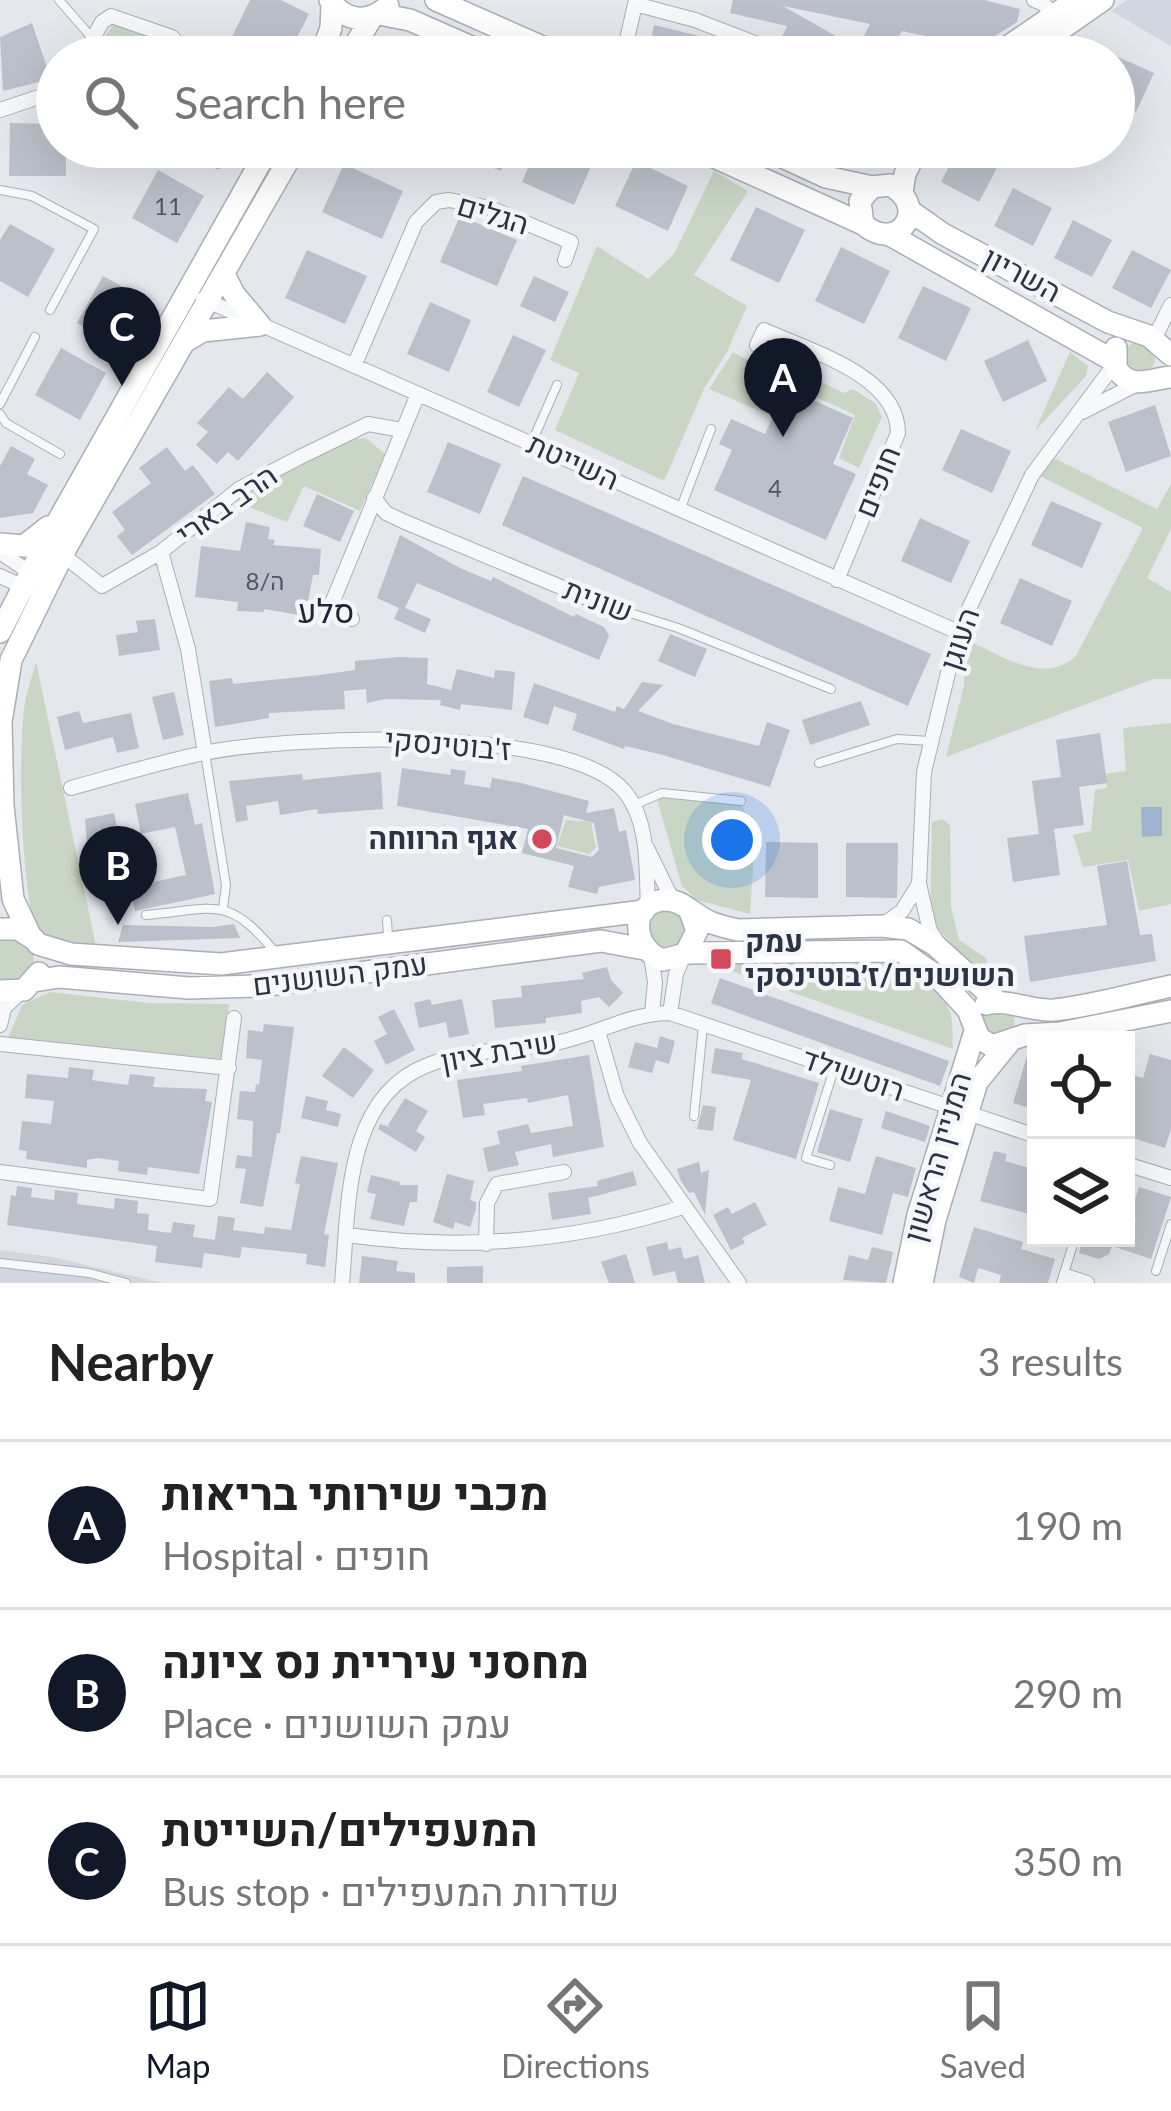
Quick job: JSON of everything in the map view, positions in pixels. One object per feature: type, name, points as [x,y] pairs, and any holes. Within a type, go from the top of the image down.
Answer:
[{"type":"street","points":[[436,0],[517,36]]},
{"type":"street","points":[[1034,0],[1044,4],[1058,22]]},
{"type":"street","points":[[1043,36],[1076,0]]},
{"type":"street","points":[[1032,36],[1103,0]]},
{"type":"street","points":[[331,2],[353,18],[381,10],[446,36]]},
{"type":"street","points":[[329,36],[331,2]]},
{"type":"street","points":[[627,36],[635,2],[735,36]]},
{"type":"street","points":[[363,36],[381,10]]},
{"type":"street","points":[[95,36],[102,22],[121,16],[170,36]]},
{"type":"street","points":[[0,110],[36,98]]},
{"type":"street","points":[[0,1021],[4,1008],[29,985],[42,963],[13,898],[3,806],[1,722],[25,584],[62,514],[198,297],[259,168]]},
{"type":"street","points":[[0,631],[5,604],[63,555],[185,342],[198,297],[224,274],[284,168]]},
{"type":"street","points":[[738,168],[862,224],[860,201],[892,194],[908,168]]},
{"type":"street","name":"השריון","points":[[806,168],[892,194],[943,233],[1156,343]]},
{"type":"street","points":[[890,235],[904,226],[892,194],[898,168]]},
{"type":"street","name":"הגלים","points":[[354,366],[416,221],[436,202],[490,208],[571,242],[565,260]]},
{"type":"street","name":"השריון","points":[[862,224],[874,233],[890,235],[1114,363]]},
{"type":"street","points":[[224,274],[260,326]]},
{"type":"street","name":"השייטת","points":[[198,297],[958,632]]},
{"type":"street","points":[[1156,343],[1120,342],[1114,363],[1122,377],[1154,380],[1162,365],[1156,343],[1171,305]]},
{"type":"street","points":[[185,342],[203,332],[260,326]]},
{"type":"street","name":"חופים","points":[[757,346],[764,330],[878,386],[896,412],[898,433],[837,580]]},
{"type":"street","name":"העוגן","points":[[944,952],[930,931],[919,884],[924,772],[958,632],[1032,475],[1114,363]]},
{"type":"street","name":"העוגן","points":[[1072,418],[1120,390],[1154,380]]},
{"type":"street","points":[[352,620],[330,608],[418,394]]},
{"type":"street","name":"הרב בארי","points":[[63,555],[102,586],[161,552],[239,489],[298,458],[368,424],[402,430]]},
{"type":"street","name":"שונית","points":[[374,498],[386,513],[405,522],[604,605]]},
{"type":"street","points":[[0,548],[32,542],[62,514]]},
{"type":"street","points":[[0,548],[25,584]]},
{"type":"street","points":[[161,552],[188,649],[205,753]]},
{"type":"street","points":[[0,577],[25,584]]},
{"type":"street","name":"ז'בוטינסקי","points":[[71,788],[205,753],[376,739],[495,747],[584,764],[606,775],[634,805]]},
{"type":"street","points":[[634,805],[644,844],[646,909],[637,927],[655,982],[652,1013]]},
{"type":"street","points":[[644,844],[697,931],[676,974],[670,1013]]},
{"type":"street","points":[[881,926],[902,911],[919,884]]},
{"type":"street","points":[[646,909],[681,905],[714,924],[738,930],[908,929],[944,952],[1018,1017],[1011,1041]]},
{"type":"street","name":"עמק השושנים","points":[[0,928],[18,928],[71,955],[221,964],[646,909]]},
{"type":"street","name":"עמק השושנים","points":[[0,992],[59,977],[222,988],[601,941],[647,952]]},
{"type":"street","points":[[647,952],[668,960],[686,954],[902,952],[938,977],[968,1010],[985,1043],[1171,1011]]},
{"type":"street","points":[[974,1028],[979,1009],[1001,1002],[1058,1009],[1171,986]]},
{"type":"street","name":"שיבת ציון","points":[[342,1283],[353,1168],[360,1143],[393,1085],[428,1064],[552,1044],[652,1013],[670,1013]]},
{"type":"street","name":"רוטשילד","points":[[670,1013],[1027,1133]]},
{"type":"street","points":[[0,1172],[211,1199],[234,1018]]},
{"type":"street","name":"המניין הראשון","points":[[922,1283],[974,1028]]},
{"type":"street","points":[[598,1030],[627,1117],[644,1149],[739,1283]]},
{"type":"street","name":"המניין הראשון","points":[[904,1283],[918,1216],[959,1112],[986,1066],[1011,1041]]},
{"type":"street","points":[[0,1044],[229,1068]]},
{"type":"street","points":[[1135,1167],[1171,1178]]},
{"type":"street","points":[[486,1244],[487,1203],[497,1184],[564,1172]]},
{"type":"street","points":[[346,1234],[428,1244],[533,1241],[683,1207]]},
{"type":"street","points":[[1064,1279],[1087,1283]]},
{"type":"lane","points":[[59,0],[90,36]]},
{"type":"lane","points":[[0,190],[32,196],[94,229],[50,310]]},
{"type":"lane","points":[[0,404],[34,337]]},
{"type":"lane","points":[[531,443],[557,385]]},
{"type":"lane","points":[[0,414],[6,423],[60,454]]},
{"type":"lane","points":[[680,510],[711,429]]},
{"type":"lane","name":"שונית","points":[[604,605],[678,628],[830,689]]},
{"type":"lane","points":[[819,763],[897,739],[930,741]]},
{"type":"lane","points":[[205,753],[226,885],[224,908]]},
{"type":"lane","points":[[634,805],[662,793],[741,801]]},
{"type":"lane","points":[[146,915],[224,908],[250,922],[282,959]]},
{"type":"lane","points":[[387,920],[389,945]]},
{"type":"lane","points":[[694,1116],[704,1025]]},
{"type":"lane","points":[[830,1165],[806,1158],[834,1069]]},
{"type":"lane","points":[[1156,1271],[1171,1224]]},
{"type":"lane","points":[[1064,1279],[1073,1247]]},
{"type":"lane","points":[[0,1263],[88,1273],[126,1283]]},
{"type":"shaded area","points":[[1127,0],[1171,0],[1171,46],[1111,11]]},
{"type":"shaded area","points":[[0,1250],[52,1257],[162,1283],[0,1283]]},
{"type":"green space","points":[[114,24],[146,36],[105,36]]},
{"type":"green space","points":[[714,171],[748,191],[694,275],[747,306],[664,481],[555,430],[579,373],[550,360],[597,246],[648,279],[674,254]]},
{"type":"green space","points":[[1139,342],[1150,347],[1155,358],[1150,369],[1139,374],[1128,369],[1123,358],[1128,347]]},
{"type":"green space","points":[[733,352],[770,372],[777,361],[844,393],[853,389],[875,403],[882,417],[859,468],[839,458],[855,415],[784,382],[767,414],[709,389]]},
{"type":"green space","points":[[1070,352],[1088,366],[1086,376],[1035,431]]},
{"type":"green space","points":[[366,438],[385,454],[360,511],[304,486],[287,522],[234,501],[346,440]]},
{"type":"green space","points":[[1052,457],[1157,509],[1171,484],[1171,529],[1147,578],[1171,592],[1171,679],[1153,679],[946,757],[964,686],[966,640],[1022,665],[1063,665],[1076,656],[1143,528],[1040,476]]},
{"type":"green space","points":[[36,662],[96,946],[72,945],[35,928],[30,906],[21,759],[24,709]]},
{"type":"green space","points":[[1171,723],[1171,904],[1139,911],[1128,860],[1083,867],[1073,835],[1091,831],[1095,790],[1107,788],[1105,774],[1126,771],[1123,728]]},
{"type":"green space","points":[[656,796],[742,804],[755,838],[750,914],[697,900],[682,886]]},
{"type":"green space","points":[[942,819],[950,825],[951,907],[959,940],[986,958],[989,985],[930,920],[932,822]]},
{"type":"green space","points":[[566,820],[591,822],[596,848],[589,854],[557,846]]},
{"type":"green space","points":[[668,906],[690,922],[683,948],[654,950],[647,918]]},
{"type":"green space","points":[[16,935],[33,951],[34,967],[22,982],[0,983],[0,937]]},
{"type":"green space","points":[[890,957],[939,993],[952,1019],[953,1049],[709,963]]},
{"type":"green space","points":[[50,992],[149,1003],[229,1004],[223,1059],[8,1038],[22,1005]]},
{"type":"green space","points":[[981,1011],[1014,1014],[1015,1031],[993,1044],[978,1017]]},
{"type":"water","points":[[1141,807],[1162,807],[1162,836],[1142,837]]},
{"type":"building","points":[[250,0],[281,0],[309,14],[298,36],[232,36]]},
{"type":"building","points":[[733,0],[984,0],[1020,9],[1017,22],[995,36],[925,36],[902,31],[899,36],[864,36],[870,24],[783,6],[836,36],[782,36],[787,26],[730,13]]},
{"type":"building","points":[[32,23],[36,83],[3,91],[0,37]]},
{"type":"building","points":[[654,25],[699,36],[652,36]]},
{"type":"building","points":[[1135,65],[1154,73],[1135,112]]},
{"type":"building","points":[[10,123],[36,124],[36,168],[66,168],[66,176],[9,176]]},
{"type":"building","points":[[342,168],[353,168],[403,191],[382,239],[322,212]]},
{"type":"building","points":[[528,168],[590,168],[574,205],[522,182]]},
{"type":"building","points":[[633,168],[651,168],[688,186],[668,231],[615,206]]},
{"type":"building","points":[[948,168],[997,168],[979,202],[941,182]]},
{"type":"building","points":[[158,170],[204,196],[177,243],[132,218]]},
{"type":"building","points":[[1013,188],[1052,208],[1033,246],[994,226]]},
{"type":"building","points":[[756,207],[805,230],[779,283],[730,260]]},
{"type":"building","points":[[460,216],[517,240],[497,286],[440,262]]},
{"type":"building","points":[[1073,220],[1112,240],[1092,277],[1054,258]]},
{"type":"building","points":[[10,224],[55,249],[28,297],[0,281],[0,240]]},
{"type":"building","points":[[841,247],[890,271],[864,324],[815,301]]},
{"type":"building","points":[[307,250],[367,276],[345,324],[285,298]]},
{"type":"building","points":[[1132,250],[1171,270],[1151,308],[1112,288]]},
{"type":"building","points":[[103,276],[148,301],[122,348],[77,323]]},
{"type":"building","points":[[534,276],[569,292],[555,322],[520,306]]},
{"type":"building","points":[[923,286],[971,308],[946,361],[898,338]]},
{"type":"building","points":[[430,302],[471,320],[449,372],[407,354]]},
{"type":"building","points":[[513,335],[546,350],[519,407],[487,392]]},
{"type":"building","points":[[1028,340],[1047,381],[1003,402],[984,361]]},
{"type":"building","points":[[61,348],[106,373],[80,420],[35,395]]},
{"type":"building","points":[[267,372],[294,397],[238,461],[228,452],[217,464],[196,445],[208,432],[197,423],[229,387],[243,399]]},
{"type":"building","points":[[786,388],[853,418],[833,464],[856,474],[826,540],[714,490],[732,450],[719,444],[731,419],[765,434]]},
{"type":"building","points":[[1155,405],[1171,456],[1126,472],[1108,422]]},
{"type":"building","points":[[961,429],[1011,451],[992,493],[942,470]]},
{"type":"building","points":[[448,442],[501,464],[480,514],[427,492]]},
{"type":"building","points":[[11,446],[35,459],[27,474],[48,485],[33,513],[0,518],[0,466]]},
{"type":"building","points":[[167,447],[185,471],[193,465],[215,494],[132,555],[117,536],[125,530],[112,512],[151,483],[139,468]]},
{"type":"building","points":[[523,476],[931,654],[908,706],[502,525]]},
{"type":"building","points":[[317,494],[354,511],[340,542],[303,526]]},
{"type":"building","points":[[1051,501],[1102,523],[1082,568],[1031,545]]},
{"type":"building","points":[[920,518],[970,541],[951,583],[901,561]]},
{"type":"building","points":[[246,522],[270,527],[268,539],[275,540],[273,545],[321,549],[319,575],[313,575],[305,616],[264,609],[237,611],[238,602],[195,597],[201,546],[240,551]]},
{"type":"building","points":[[400,535],[460,568],[491,581],[493,577],[604,627],[609,636],[599,660],[417,583],[405,608],[431,619],[425,633],[394,619],[399,608],[377,598]]},
{"type":"building","points":[[1020,578],[1072,601],[1052,646],[1000,623]]},
{"type":"building","points":[[155,619],[160,650],[119,656],[116,635],[138,632],[136,621]]},
{"type":"building","points":[[670,634],[707,649],[695,677],[658,661]]},
{"type":"building","points":[[428,658],[427,684],[451,690],[457,669],[494,678],[495,670],[515,672],[512,710],[461,704],[460,710],[440,705],[441,700],[367,703],[366,689],[344,691],[345,709],[269,713],[269,718],[215,727],[209,681],[232,678],[233,684],[320,675],[355,670],[355,661]]},
{"type":"building","points":[[642,682],[663,685],[638,711],[673,724],[759,746],[767,722],[790,730],[770,787],[659,754],[624,749],[572,730],[577,714],[554,706],[548,725],[523,717],[534,683],[615,712],[617,706],[624,709]]},
{"type":"building","points":[[174,692],[184,735],[163,740],[152,697]]},
{"type":"building","points":[[861,701],[870,725],[810,745],[802,720]]},
{"type":"building","points":[[79,711],[83,723],[131,713],[139,748],[117,753],[113,737],[65,750],[57,717]]},
{"type":"building","points":[[1100,733],[1107,783],[1079,787],[1084,825],[1054,829],[1060,875],[1013,882],[1007,838],[1039,834],[1032,781],[1061,777],[1056,740]]},
{"type":"building","points":[[402,768],[450,775],[451,769],[466,771],[464,784],[490,788],[492,778],[521,783],[589,801],[586,813],[614,808],[619,832],[626,830],[635,880],[599,887],[597,894],[568,887],[574,866],[522,853],[528,829],[397,806]],"holes":[[[564,815],[594,823],[599,850],[592,857],[556,848]]]},
{"type":"building","points":[[381,772],[383,809],[318,814],[317,809],[280,815],[278,801],[246,806],[248,820],[236,822],[229,781]]},
{"type":"building","points":[[188,793],[195,825],[202,823],[215,894],[135,911],[130,887],[186,875],[175,827],[141,834],[135,804]]},
{"type":"building","points":[[114,813],[119,838],[99,842],[102,855],[88,857],[85,819]]},
{"type":"building","points":[[766,842],[818,843],[818,898],[765,897]]},
{"type":"building","points":[[846,843],[898,843],[897,898],[846,897]]},
{"type":"building","points":[[1127,861],[1140,935],[1152,934],[1156,961],[1030,982],[1024,936],[1107,925],[1097,866]]},
{"type":"building","points":[[234,924],[240,938],[118,942],[123,925]]},
{"type":"building","points":[[607,967],[623,993],[609,1007],[599,997],[581,1001],[582,1013],[546,1018],[546,1023],[495,1028],[492,1000],[522,997],[521,986],[584,979],[582,973]]},
{"type":"building","points":[[720,978],[949,1061],[940,1086],[711,1003]]},
{"type":"building","points":[[430,999],[432,1005],[462,999],[469,1034],[449,1038],[446,1022],[419,1028],[414,1003]]},
{"type":"building","points":[[394,1009],[415,1050],[386,1065],[374,1041],[387,1034],[378,1017]]},
{"type":"building","points":[[264,1024],[294,1027],[280,1133],[263,1207],[240,1203],[246,1169],[235,1168],[237,1155],[252,1157],[253,1121],[237,1119],[240,1091],[255,1092],[262,1060],[246,1058],[248,1030],[263,1032]]},
{"type":"building","points":[[660,1036],[675,1041],[669,1064],[656,1060],[652,1073],[628,1067],[635,1042],[657,1048]]},
{"type":"building","points":[[344,1047],[374,1070],[353,1098],[322,1076]]},
{"type":"building","points":[[715,1048],[743,1053],[742,1059],[819,1083],[796,1159],[733,1140],[751,1080],[711,1073]]},
{"type":"building","points":[[1150,1054],[1171,1060],[1171,1129],[1165,1148],[1135,1139],[1135,1076],[1143,1078]]},
{"type":"building","points":[[589,1055],[604,1147],[553,1157],[551,1144],[515,1152],[519,1165],[488,1172],[483,1148],[500,1144],[497,1131],[528,1124],[531,1133],[573,1126],[568,1095],[528,1103],[527,1098],[483,1104],[485,1115],[463,1118],[457,1080]]},
{"type":"building","points":[[1027,1056],[1027,1107],[1013,1103]]},
{"type":"building","points":[[69,1067],[94,1070],[92,1080],[128,1085],[130,1074],[155,1077],[153,1087],[207,1089],[205,1101],[212,1102],[199,1174],[148,1167],[147,1175],[118,1171],[119,1161],[98,1158],[87,1160],[87,1168],[26,1159],[27,1151],[19,1150],[22,1121],[51,1124],[54,1101],[25,1098],[27,1074],[68,1078]]},
{"type":"building","points":[[306,1096],[328,1101],[326,1110],[341,1114],[338,1127],[301,1118]]},
{"type":"building","points":[[405,1098],[428,1111],[416,1131],[425,1137],[416,1152],[378,1129],[380,1124],[391,1127]]},
{"type":"building","points":[[703,1105],[716,1107],[713,1131],[697,1129]]},
{"type":"building","points":[[830,1109],[863,1119],[850,1162],[817,1152]]},
{"type":"building","points":[[886,1111],[930,1126],[925,1142],[881,1128]]},
{"type":"building","points":[[994,1151],[1007,1154],[1005,1161],[1027,1167],[1027,1213],[980,1201]]},
{"type":"building","points":[[301,1156],[338,1163],[324,1234],[329,1235],[325,1267],[306,1264],[307,1254],[242,1247],[240,1258],[204,1253],[202,1268],[155,1262],[157,1246],[7,1225],[17,1186],[32,1188],[31,1197],[54,1200],[55,1190],[78,1193],[77,1204],[114,1209],[115,1198],[138,1201],[137,1213],[149,1214],[148,1230],[171,1233],[173,1222],[195,1225],[193,1237],[215,1240],[218,1216],[235,1218],[233,1230],[264,1234],[265,1227],[291,1230]]},
{"type":"building","points":[[876,1156],[916,1168],[908,1197],[893,1193],[882,1235],[829,1221],[838,1187],[865,1194]]},
{"type":"building","points":[[699,1162],[701,1173],[709,1170],[705,1215],[677,1169]]},
{"type":"building","points":[[633,1171],[637,1185],[588,1198],[591,1214],[552,1220],[548,1193],[598,1186],[597,1181]]},
{"type":"building","points":[[447,1174],[474,1181],[470,1200],[476,1202],[476,1209],[470,1227],[455,1222],[453,1229],[433,1222]]},
{"type":"building","points":[[371,1175],[399,1185],[418,1185],[417,1202],[410,1202],[404,1226],[370,1219],[376,1194],[367,1192]]},
{"type":"building","points":[[1139,1187],[1171,1197],[1151,1259],[1115,1247],[1135,1247]]},
{"type":"building","points":[[755,1202],[767,1225],[731,1250],[713,1215],[728,1207],[732,1214]]},
{"type":"building","points":[[974,1227],[1023,1242],[1021,1249],[1055,1259],[1048,1283],[999,1283],[1001,1275],[978,1268],[974,1283],[959,1277]]},
{"type":"building","points":[[667,1242],[669,1250],[681,1247],[684,1259],[698,1255],[705,1283],[678,1283],[675,1271],[653,1276],[646,1247]]},
{"type":"building","points":[[872,1247],[893,1252],[886,1283],[843,1280],[849,1255],[868,1260]]},
{"type":"building","points":[[1081,1247],[1112,1247],[1099,1259],[1079,1253]]},
{"type":"building","points":[[626,1254],[635,1283],[609,1283],[601,1262]]},
{"type":"building","points":[[362,1256],[398,1261],[396,1271],[415,1273],[415,1283],[359,1283]]},
{"type":"building","points":[[483,1266],[483,1283],[447,1283],[447,1267]]},
{"type":"place","name":"המעפילים/השייטת","points":[[122,386]]},
{"type":"place","name":"מכבי שירותי בריאות","points":[[783,437]]},
{"type":"place","name":"אגף הרווחה","points":[[542,839]]},
{"type":"place","name":"מחסני עיריית נס ציונה","points":[[118,925]]},
{"type":"place","name":"עמק השושנים/ז׳בוטינסקי","points":[[721,959]]},
{"type":"district","name":"סלע","points":[[326,611]]}]
